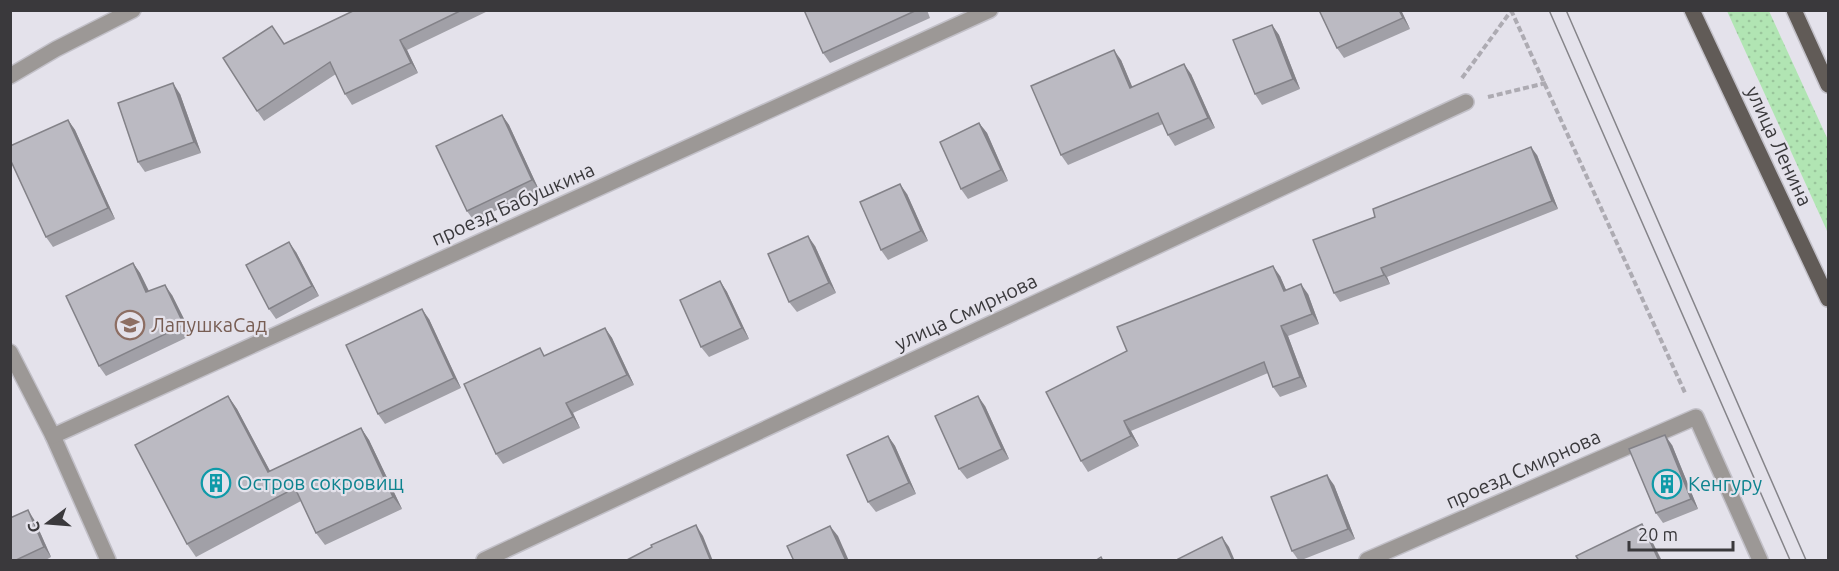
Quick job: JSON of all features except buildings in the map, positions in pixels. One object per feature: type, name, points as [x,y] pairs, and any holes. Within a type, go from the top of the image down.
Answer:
[{"type":"main road","name":"улица Ленина","points":[[1692,10],[1828,299]]},
{"type":"main road","points":[[1794,10],[1828,85]]},
{"type":"street","points":[[10,76],[56,49],[133,10]]},
{"type":"street","name":"проезд Бабушкина","points":[[53,436],[990,10]]},
{"type":"street","name":"улица Смирнова","points":[[484,561],[1466,102]]},
{"type":"street","points":[[11,352],[53,436],[108,561]]},
{"type":"street","points":[[1696,417],[1760,561]]},
{"type":"street","name":"проезд Смирнова","points":[[1367,561],[1696,417]]},
{"type":"path","points":[[1546,83],[1466,102],[1462,78],[1511,11],[1546,83],[1696,417]]},
{"type":"green space","points":[[1727,11],[1769,11],[1828,140],[1828,233]]},
{"type":"tram line","points":[[1549,10],[1790,560]]},
{"type":"tram line","points":[[1566,10],[1806,560]]},
{"type":"place","name":"ЛапушкаСад","points":[[130,325]]},
{"type":"place","name":"Остров сокровищ","points":[[216,483]]},
{"type":"place","name":"Кенгуру","points":[[1667,484]]}]
